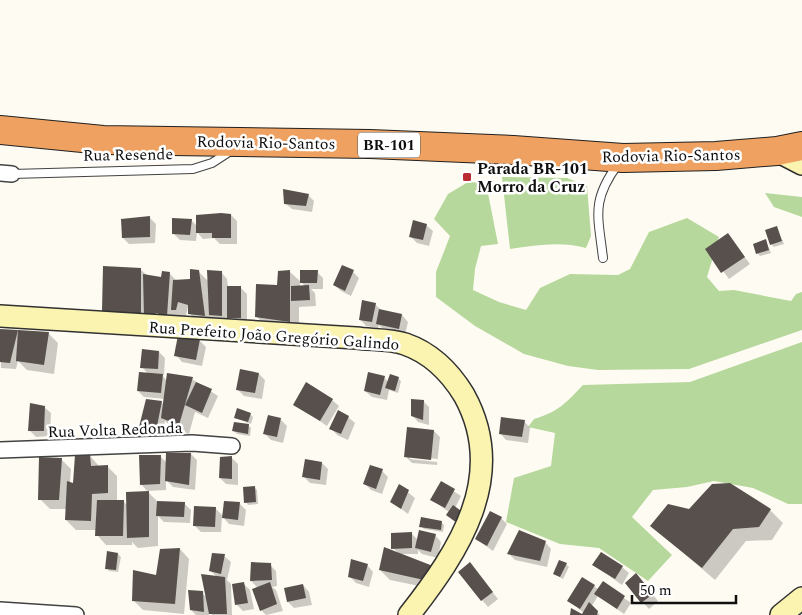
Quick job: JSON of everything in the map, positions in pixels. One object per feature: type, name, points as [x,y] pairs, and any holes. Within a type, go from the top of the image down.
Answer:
[{"type":"highway","name":"Rodovia Rio-Santos","points":[[0,130],[103,140],[248,140],[513,150],[623,158],[716,156],[790,149]]},
{"type":"main road","points":[[790,149],[802,164]]},
{"type":"main road","name":"Rua Prefeito João Gregório Galindo","points":[[0,316],[356,338],[404,343],[435,359],[459,386],[470,407],[480,434],[484,462],[470,520],[448,563],[409,615]]},
{"type":"main road","points":[[781,615],[802,598]]},
{"type":"street","name":"Rua Volta Redonda","points":[[0,450],[192,443],[232,446]]},
{"type":"street","points":[[0,610],[76,615]]},
{"type":"lane","name":"Rua Resende","points":[[6,174],[192,169],[212,163],[248,140]]},
{"type":"lane","points":[[604,258],[599,216],[601,190],[623,158]]},
{"type":"green space","points":[[502,177],[567,178],[587,186],[591,236],[586,248],[558,244],[510,249]]},
{"type":"green space","points":[[468,182],[486,183],[498,244],[481,246],[475,269],[473,290],[499,302],[526,310],[540,288],[570,274],[618,275],[630,269],[649,232],[687,218],[719,237],[707,277],[719,291],[734,290],[791,301],[796,294],[802,292],[802,330],[689,369],[598,370],[568,366],[524,354],[475,326],[436,297],[436,272],[450,236],[434,219],[448,194]]},
{"type":"green space","points":[[765,193],[802,197],[802,217],[774,207]]},
{"type":"green space","points":[[802,342],[802,504],[788,504],[753,488],[714,481],[687,487],[653,490],[632,517],[672,555],[648,581],[599,548],[560,544],[506,522],[514,478],[551,466],[555,433],[528,427],[534,419],[561,406],[583,385],[690,382]]},
{"type":"building","points":[[283,189],[309,194],[306,206],[284,204]]},
{"type":"building","points":[[231,214],[231,238],[212,238],[212,233],[196,233],[196,215]]},
{"type":"building","points":[[150,216],[150,237],[122,238],[121,219]]},
{"type":"building","points":[[172,218],[192,219],[190,235],[172,234]]},
{"type":"building","points":[[413,220],[427,224],[423,240],[409,237]]},
{"type":"building","points":[[777,226],[782,241],[770,245],[765,230]]},
{"type":"building","points":[[728,233],[745,257],[721,273],[705,249]]},
{"type":"building","points":[[766,239],[769,250],[756,254],[753,244]]},
{"type":"building","points":[[342,265],[354,270],[345,291],[333,285]]},
{"type":"building","points":[[103,266],[141,268],[141,314],[102,311]]},
{"type":"building","points":[[190,269],[199,270],[205,316],[188,314],[188,305],[178,302],[176,310],[171,310],[173,280],[190,279]]},
{"type":"building","points":[[207,270],[222,271],[222,316],[209,315]]},
{"type":"building","points":[[290,270],[290,322],[255,317],[256,284],[277,285],[278,271]]},
{"type":"building","points":[[300,270],[318,270],[317,283],[300,283]]},
{"type":"building","points":[[162,271],[170,272],[167,316],[158,315],[158,313],[144,317],[143,274],[161,277]]},
{"type":"building","points":[[309,285],[310,300],[291,301],[291,286]]},
{"type":"building","points":[[227,286],[241,286],[241,318],[227,318]]},
{"type":"building","points":[[362,300],[376,303],[372,322],[359,320]]},
{"type":"building","points":[[379,309],[402,314],[399,329],[376,324]]},
{"type":"building","points":[[0,329],[18,330],[10,363],[0,362]]},
{"type":"building","points":[[18,330],[49,332],[44,365],[16,361]]},
{"type":"building","points":[[178,335],[200,339],[196,360],[174,356]]},
{"type":"building","points":[[142,349],[159,351],[158,369],[140,368]]},
{"type":"building","points":[[240,369],[259,373],[255,393],[236,390]]},
{"type":"building","points":[[139,372],[163,374],[161,393],[137,391]]},
{"type":"building","points":[[368,372],[385,376],[380,395],[364,391]]},
{"type":"building","points":[[167,373],[193,377],[179,425],[161,418]]},
{"type":"building","points":[[390,374],[399,377],[395,391],[385,388]]},
{"type":"building","points":[[196,382],[212,389],[202,413],[185,405]]},
{"type":"building","points":[[306,382],[333,399],[320,421],[293,405]]},
{"type":"building","points":[[146,399],[162,401],[154,441],[137,435]]},
{"type":"building","points":[[411,399],[424,400],[423,420],[411,416]]},
{"type":"building","points":[[30,403],[45,406],[44,431],[28,431]]},
{"type":"building","points":[[237,408],[251,413],[248,422],[234,418]]},
{"type":"building","points":[[338,410],[349,416],[341,434],[329,429]]},
{"type":"building","points":[[268,415],[281,418],[277,437],[263,434]]},
{"type":"building","points":[[501,417],[525,420],[522,437],[499,434]]},
{"type":"building","points":[[234,422],[249,424],[248,434],[232,431]]},
{"type":"building","points":[[407,427],[434,430],[431,460],[404,457]]},
{"type":"building","points":[[166,453],[191,453],[189,485],[165,481]]},
{"type":"building","points":[[90,454],[91,466],[108,465],[108,493],[92,494],[91,521],[65,520],[67,481],[73,483],[75,455]]},
{"type":"building","points":[[139,455],[161,455],[160,484],[140,485]]},
{"type":"building","points":[[232,456],[232,479],[219,478],[220,457]]},
{"type":"building","points":[[39,457],[62,458],[59,500],[38,500]]},
{"type":"building","points":[[305,459],[322,462],[320,480],[302,477]]},
{"type":"building","points":[[370,465],[383,469],[376,489],[363,484]]},
{"type":"building","points":[[441,481],[455,489],[445,508],[430,500]]},
{"type":"building","points":[[730,483],[771,509],[759,527],[733,529],[702,568],[650,526],[668,504],[689,509],[712,484]]},
{"type":"building","points":[[399,484],[409,490],[401,509],[390,502]]},
{"type":"building","points":[[255,486],[256,502],[244,503],[243,487]]},
{"type":"building","points":[[149,491],[149,537],[127,538],[126,492]]},
{"type":"building","points":[[97,500],[124,500],[123,536],[95,536]]},
{"type":"building","points":[[157,501],[185,502],[184,517],[156,516]]},
{"type":"building","points":[[224,501],[240,502],[238,520],[222,518]]},
{"type":"building","points":[[453,505],[464,513],[457,523],[446,515]]},
{"type":"building","points":[[194,506],[216,507],[215,527],[193,526]]},
{"type":"building","points":[[490,511],[502,517],[487,546],[475,539]]},
{"type":"building","points":[[421,517],[442,521],[441,530],[419,527]]},
{"type":"building","points":[[419,530],[436,534],[431,552],[415,548]]},
{"type":"building","points":[[519,530],[546,541],[540,561],[507,554]]},
{"type":"building","points":[[412,532],[412,548],[391,549],[391,533]]},
{"type":"building","points":[[384,547],[433,566],[424,580],[379,570]]},
{"type":"building","points":[[180,548],[175,604],[132,601],[133,570],[156,575],[160,549]]},
{"type":"building","points":[[107,551],[118,553],[116,570],[105,569]]},
{"type":"building","points":[[601,552],[623,566],[615,579],[592,565]]},
{"type":"building","points":[[212,553],[225,554],[221,574],[209,571]]},
{"type":"building","points":[[351,559],[368,564],[363,581],[348,577]]},
{"type":"building","points":[[559,560],[567,563],[560,577],[553,574]]},
{"type":"building","points":[[251,562],[271,563],[272,580],[250,581]]},
{"type":"building","points":[[470,562],[493,592],[481,601],[458,572]]},
{"type":"building","points":[[636,573],[653,594],[641,603],[625,583]]},
{"type":"building","points":[[201,574],[225,577],[227,614],[209,614]]},
{"type":"building","points":[[582,577],[595,585],[580,609],[567,601]]},
{"type":"building","points":[[603,581],[625,596],[617,609],[594,594]]},
{"type":"building","points":[[244,582],[248,603],[235,605],[232,584]]},
{"type":"building","points":[[270,582],[277,604],[260,611],[252,589]]},
{"type":"building","points":[[303,584],[306,598],[287,602],[284,588]]},
{"type":"building","points":[[188,590],[203,591],[204,612],[190,610]]},
{"type":"building","points":[[589,602],[598,611],[597,615],[570,615],[571,608],[582,614]]},
{"type":"place","name":"Parada BR-101 Morro da Cruz","points":[[467,177]]}]
